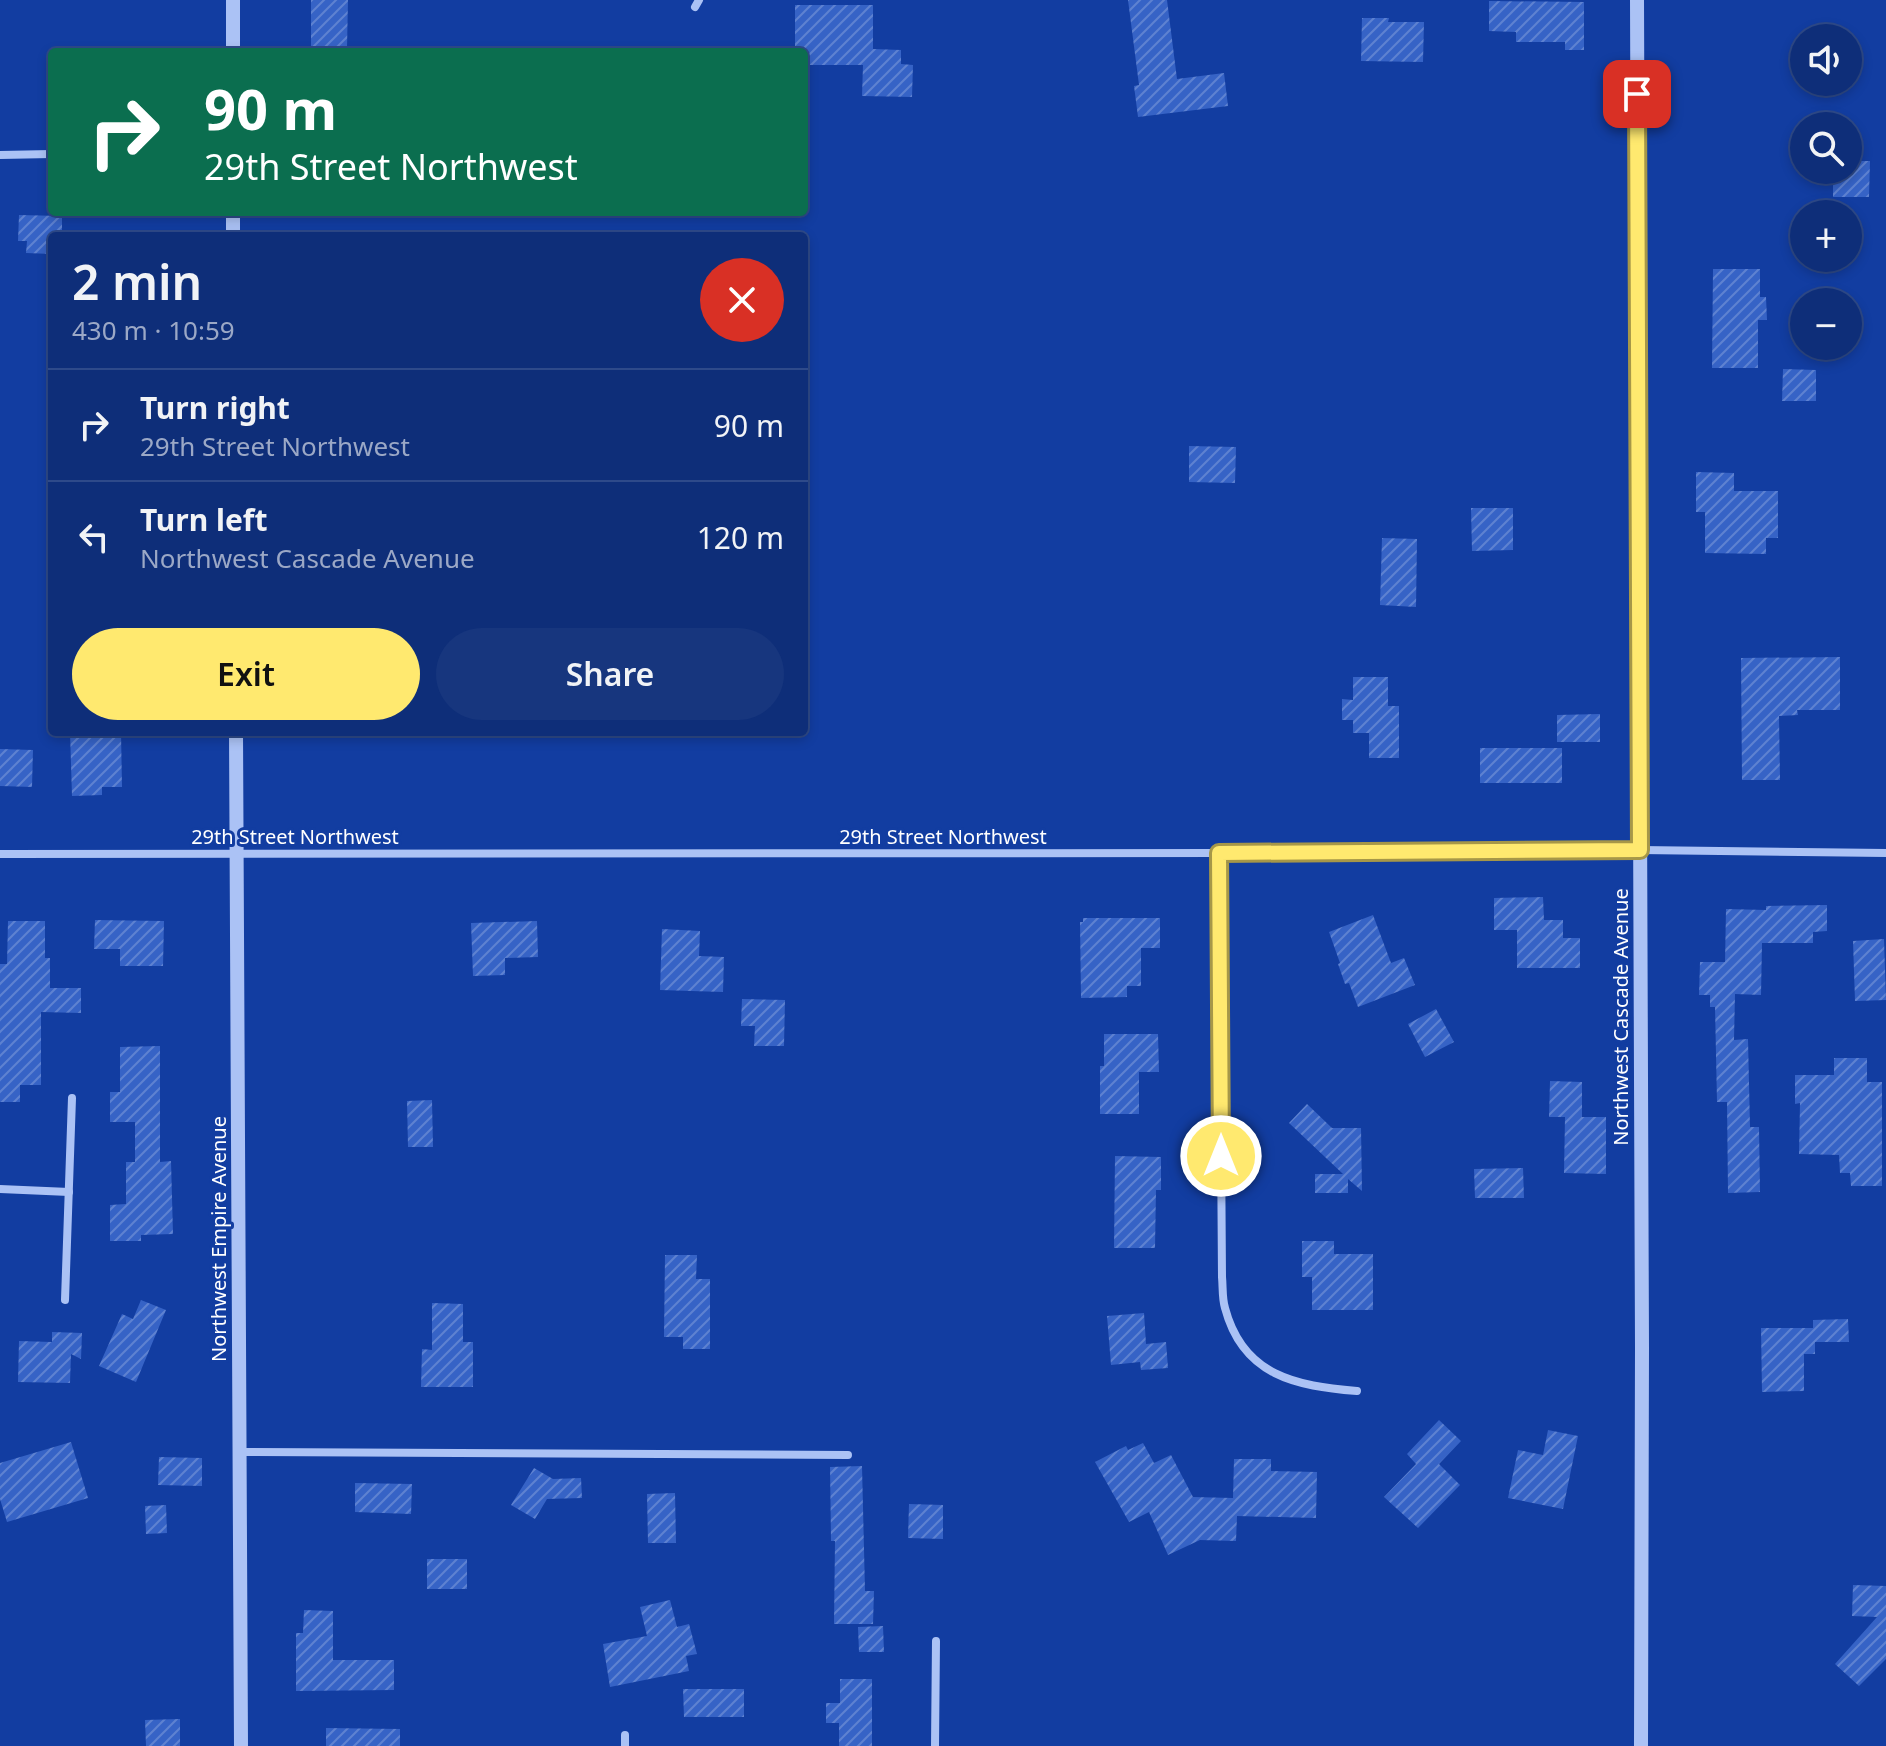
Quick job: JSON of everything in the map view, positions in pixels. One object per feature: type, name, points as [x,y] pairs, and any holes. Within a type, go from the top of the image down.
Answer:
[{"type":"street","points":[[233,0],[233,48]]},
{"type":"street","name":"Northwest Cascade Avenue","points":[[1637,0],[1641,1746]]},
{"type":"street","points":[[0,155],[48,154]]},
{"type":"street","name":"Northwest Empire Avenue","points":[[236,736],[241,1746]]},
{"type":"street","name":"29th Street Northwest","points":[[0,854],[1640,850],[1886,853]]},
{"type":"street","points":[[1219,853],[1224,1306],[1234,1335],[1256,1363],[1283,1377],[1320,1388],[1357,1391]]},
{"type":"street","points":[[65,1300],[72,1098]]},
{"type":"street","points":[[0,1189],[69,1192]]},
{"type":"street","points":[[240,1452],[848,1455]]},
{"type":"street","points":[[935,1746],[936,1641]]},
{"type":"street","points":[[625,1735],[625,1746]]},
{"type":"building","points":[[311,0],[348,0],[347,48],[311,48]]},
{"type":"building","points":[[1128,0],[1167,0],[1177,79],[1224,73],[1228,106],[1138,117],[1134,86],[1139,85]]},
{"type":"building","points":[[1489,1],[1584,2],[1584,50],[1565,50],[1565,42],[1516,42],[1516,32],[1489,31]]},
{"type":"building","points":[[795,5],[873,5],[873,49],[901,50],[901,64],[913,65],[912,97],[862,96],[863,65],[808,65],[808,48],[795,48]]},
{"type":"building","points":[[1362,18],[1424,22],[1423,62],[1361,61]]},
{"type":"building","points":[[1862,161],[1870,161],[1869,197],[1833,197],[1833,184],[1862,184]]},
{"type":"building","points":[[19,215],[62,216],[62,232],[48,232],[48,254],[26,253],[27,241],[18,241]]},
{"type":"building","points":[[1713,269],[1760,269],[1760,297],[1766,297],[1767,320],[1758,320],[1758,368],[1712,368]]},
{"type":"building","points":[[1783,369],[1816,370],[1816,401],[1782,401]]},
{"type":"building","points":[[1189,446],[1236,447],[1235,483],[1189,482]]},
{"type":"building","points":[[1696,472],[1734,473],[1734,491],[1778,491],[1778,538],[1766,538],[1766,554],[1705,553],[1705,512],[1696,512]]},
{"type":"building","points":[[1471,508],[1513,508],[1513,550],[1472,551]]},
{"type":"building","points":[[1382,538],[1417,539],[1416,607],[1380,605]]},
{"type":"building","points":[[1840,657],[1840,710],[1797,710],[1798,715],[1779,716],[1780,780],[1742,780],[1741,658]]},
{"type":"building","points":[[1353,677],[1388,677],[1388,706],[1399,706],[1399,758],[1369,758],[1369,733],[1353,733],[1353,720],[1342,720],[1342,699],[1353,700]]},
{"type":"building","points":[[1600,714],[1600,742],[1557,742],[1557,715]]},
{"type":"building","points":[[70,736],[121,736],[122,787],[102,787],[102,795],[72,796]]},
{"type":"building","points":[[1480,748],[1562,748],[1562,783],[1480,783]]},
{"type":"building","points":[[0,749],[33,750],[32,787],[0,786]]},
{"type":"building","points":[[1543,897],[1544,920],[1563,920],[1563,938],[1580,938],[1580,968],[1517,968],[1517,930],[1494,930],[1494,898]]},
{"type":"building","points":[[1827,905],[1827,931],[1813,932],[1813,943],[1762,943],[1761,995],[1735,994],[1734,1040],[1748,1039],[1750,1127],[1759,1127],[1760,1192],[1728,1193],[1727,1102],[1717,1102],[1715,1007],[1710,1007],[1710,995],[1699,995],[1700,962],[1725,962],[1726,909],[1766,910],[1766,906]]},
{"type":"building","points":[[1373,915],[1391,963],[1404,958],[1415,985],[1358,1007],[1349,983],[1345,984],[1329,932]]},
{"type":"building","points":[[1083,918],[1160,918],[1160,948],[1141,948],[1141,986],[1127,986],[1127,997],[1081,998],[1080,922]]},
{"type":"building","points":[[95,920],[164,921],[163,966],[120,966],[120,949],[94,949]]},
{"type":"building","points":[[8,921],[45,921],[45,958],[50,958],[50,988],[81,988],[81,1013],[41,1012],[41,1085],[20,1085],[20,1102],[0,1102],[0,964],[7,964]]},
{"type":"building","points":[[537,921],[538,957],[505,958],[505,975],[473,976],[471,923]]},
{"type":"building","points":[[662,929],[700,931],[699,956],[724,957],[723,992],[660,990]]},
{"type":"building","points":[[1884,939],[1886,1000],[1855,1001],[1853,941]]},
{"type":"building","points":[[742,999],[785,1000],[784,1046],[754,1046],[755,1026],[741,1026]]},
{"type":"building","points":[[1436,1009],[1454,1042],[1425,1057],[1408,1024]]},
{"type":"building","points":[[1104,1034],[1158,1034],[1159,1072],[1139,1072],[1139,1114],[1100,1114]]},
{"type":"building","points":[[160,1046],[160,1162],[171,1161],[173,1234],[141,1235],[141,1241],[110,1241],[110,1205],[126,1204],[126,1162],[135,1162],[135,1122],[110,1122],[110,1092],[120,1092],[120,1047]]},
{"type":"building","points":[[1834,1058],[1867,1058],[1867,1082],[1882,1082],[1882,1186],[1851,1186],[1850,1173],[1840,1173],[1839,1155],[1799,1154],[1800,1103],[1795,1104],[1795,1075],[1834,1075]]},
{"type":"building","points":[[1550,1081],[1582,1082],[1582,1117],[1606,1117],[1606,1174],[1564,1173],[1565,1117],[1549,1117]]},
{"type":"building","points":[[432,1100],[433,1147],[408,1147],[407,1101]]},
{"type":"building","points":[[1307,1104],[1332,1128],[1361,1128],[1362,1191],[1348,1179],[1348,1193],[1315,1193],[1315,1174],[1343,1174],[1289,1123]]},
{"type":"building","points":[[1115,1156],[1161,1157],[1161,1190],[1156,1190],[1155,1248],[1114,1248]]},
{"type":"building","points":[[1523,1168],[1524,1198],[1475,1198],[1474,1169]]},
{"type":"building","points":[[1302,1241],[1334,1241],[1334,1254],[1373,1254],[1373,1310],[1312,1310],[1312,1277],[1302,1277]]},
{"type":"building","points":[[665,1255],[697,1255],[696,1279],[710,1279],[710,1349],[683,1349],[683,1337],[664,1337]]},
{"type":"building","points":[[141,1300],[166,1310],[136,1382],[99,1366],[122,1314],[133,1319]]},
{"type":"building","points":[[432,1303],[463,1304],[463,1342],[473,1342],[473,1387],[421,1387],[422,1349],[432,1350]]},
{"type":"building","points":[[1144,1313],[1146,1344],[1166,1342],[1168,1368],[1141,1370],[1140,1362],[1111,1365],[1107,1316]]},
{"type":"building","points":[[1848,1319],[1849,1342],[1815,1342],[1815,1354],[1804,1354],[1804,1391],[1762,1392],[1761,1328],[1813,1328],[1813,1320]]},
{"type":"building","points":[[52,1332],[82,1333],[81,1359],[71,1354],[70,1383],[18,1382],[19,1341],[52,1342]]},
{"type":"building","points":[[1439,1420],[1461,1441],[1439,1464],[1460,1485],[1418,1528],[1384,1497],[1416,1464],[1407,1454]]},
{"type":"building","points":[[1548,1430],[1578,1436],[1563,1509],[1508,1498],[1518,1450],[1543,1455]]},
{"type":"building","points":[[71,1442],[88,1498],[7,1522],[0,1499],[0,1463]]},
{"type":"building","points":[[1143,1443],[1154,1463],[1171,1455],[1193,1497],[1233,1498],[1234,1459],[1271,1459],[1271,1471],[1317,1472],[1316,1518],[1237,1516],[1236,1541],[1200,1540],[1168,1555],[1149,1512],[1129,1522],[1095,1462],[1126,1446],[1128,1450]]},
{"type":"building","points":[[159,1457],[202,1458],[202,1486],[158,1485]]},
{"type":"building","points":[[862,1466],[865,1591],[874,1591],[873,1624],[834,1624],[835,1541],[831,1541],[830,1467]]},
{"type":"building","points":[[534,1468],[553,1479],[581,1478],[582,1498],[547,1499],[535,1519],[511,1505]]},
{"type":"building","points":[[355,1483],[412,1484],[411,1514],[355,1512]]},
{"type":"building","points":[[675,1493],[676,1543],[648,1543],[647,1494]]},
{"type":"building","points":[[909,1504],[943,1505],[943,1539],[908,1538]]},
{"type":"building","points":[[166,1505],[167,1533],[146,1534],[145,1506]]},
{"type":"building","points":[[427,1559],[467,1559],[467,1589],[427,1589]]},
{"type":"building","points":[[1853,1585],[1886,1586],[1886,1659],[1859,1686],[1835,1664],[1877,1617],[1852,1616]]},
{"type":"building","points":[[670,1600],[677,1627],[689,1624],[697,1654],[686,1656],[689,1671],[610,1687],[603,1644],[647,1636],[640,1607]]},
{"type":"building","points":[[304,1610],[333,1611],[333,1660],[394,1660],[394,1690],[296,1691],[296,1633],[303,1633]]},
{"type":"building","points":[[883,1626],[884,1652],[859,1652],[858,1627]]},
{"type":"building","points":[[840,1679],[872,1679],[872,1746],[839,1746],[839,1723],[826,1723],[826,1703],[840,1703]]},
{"type":"building","points":[[683,1689],[744,1689],[744,1717],[684,1717]]},
{"type":"building","points":[[180,1719],[180,1746],[146,1746],[145,1720]]},
{"type":"building","points":[[326,1728],[400,1729],[400,1746],[326,1746]]},
{"type":"route","points":[[1221,1156],[1219,853],[1640,850],[1637,94]]}]
